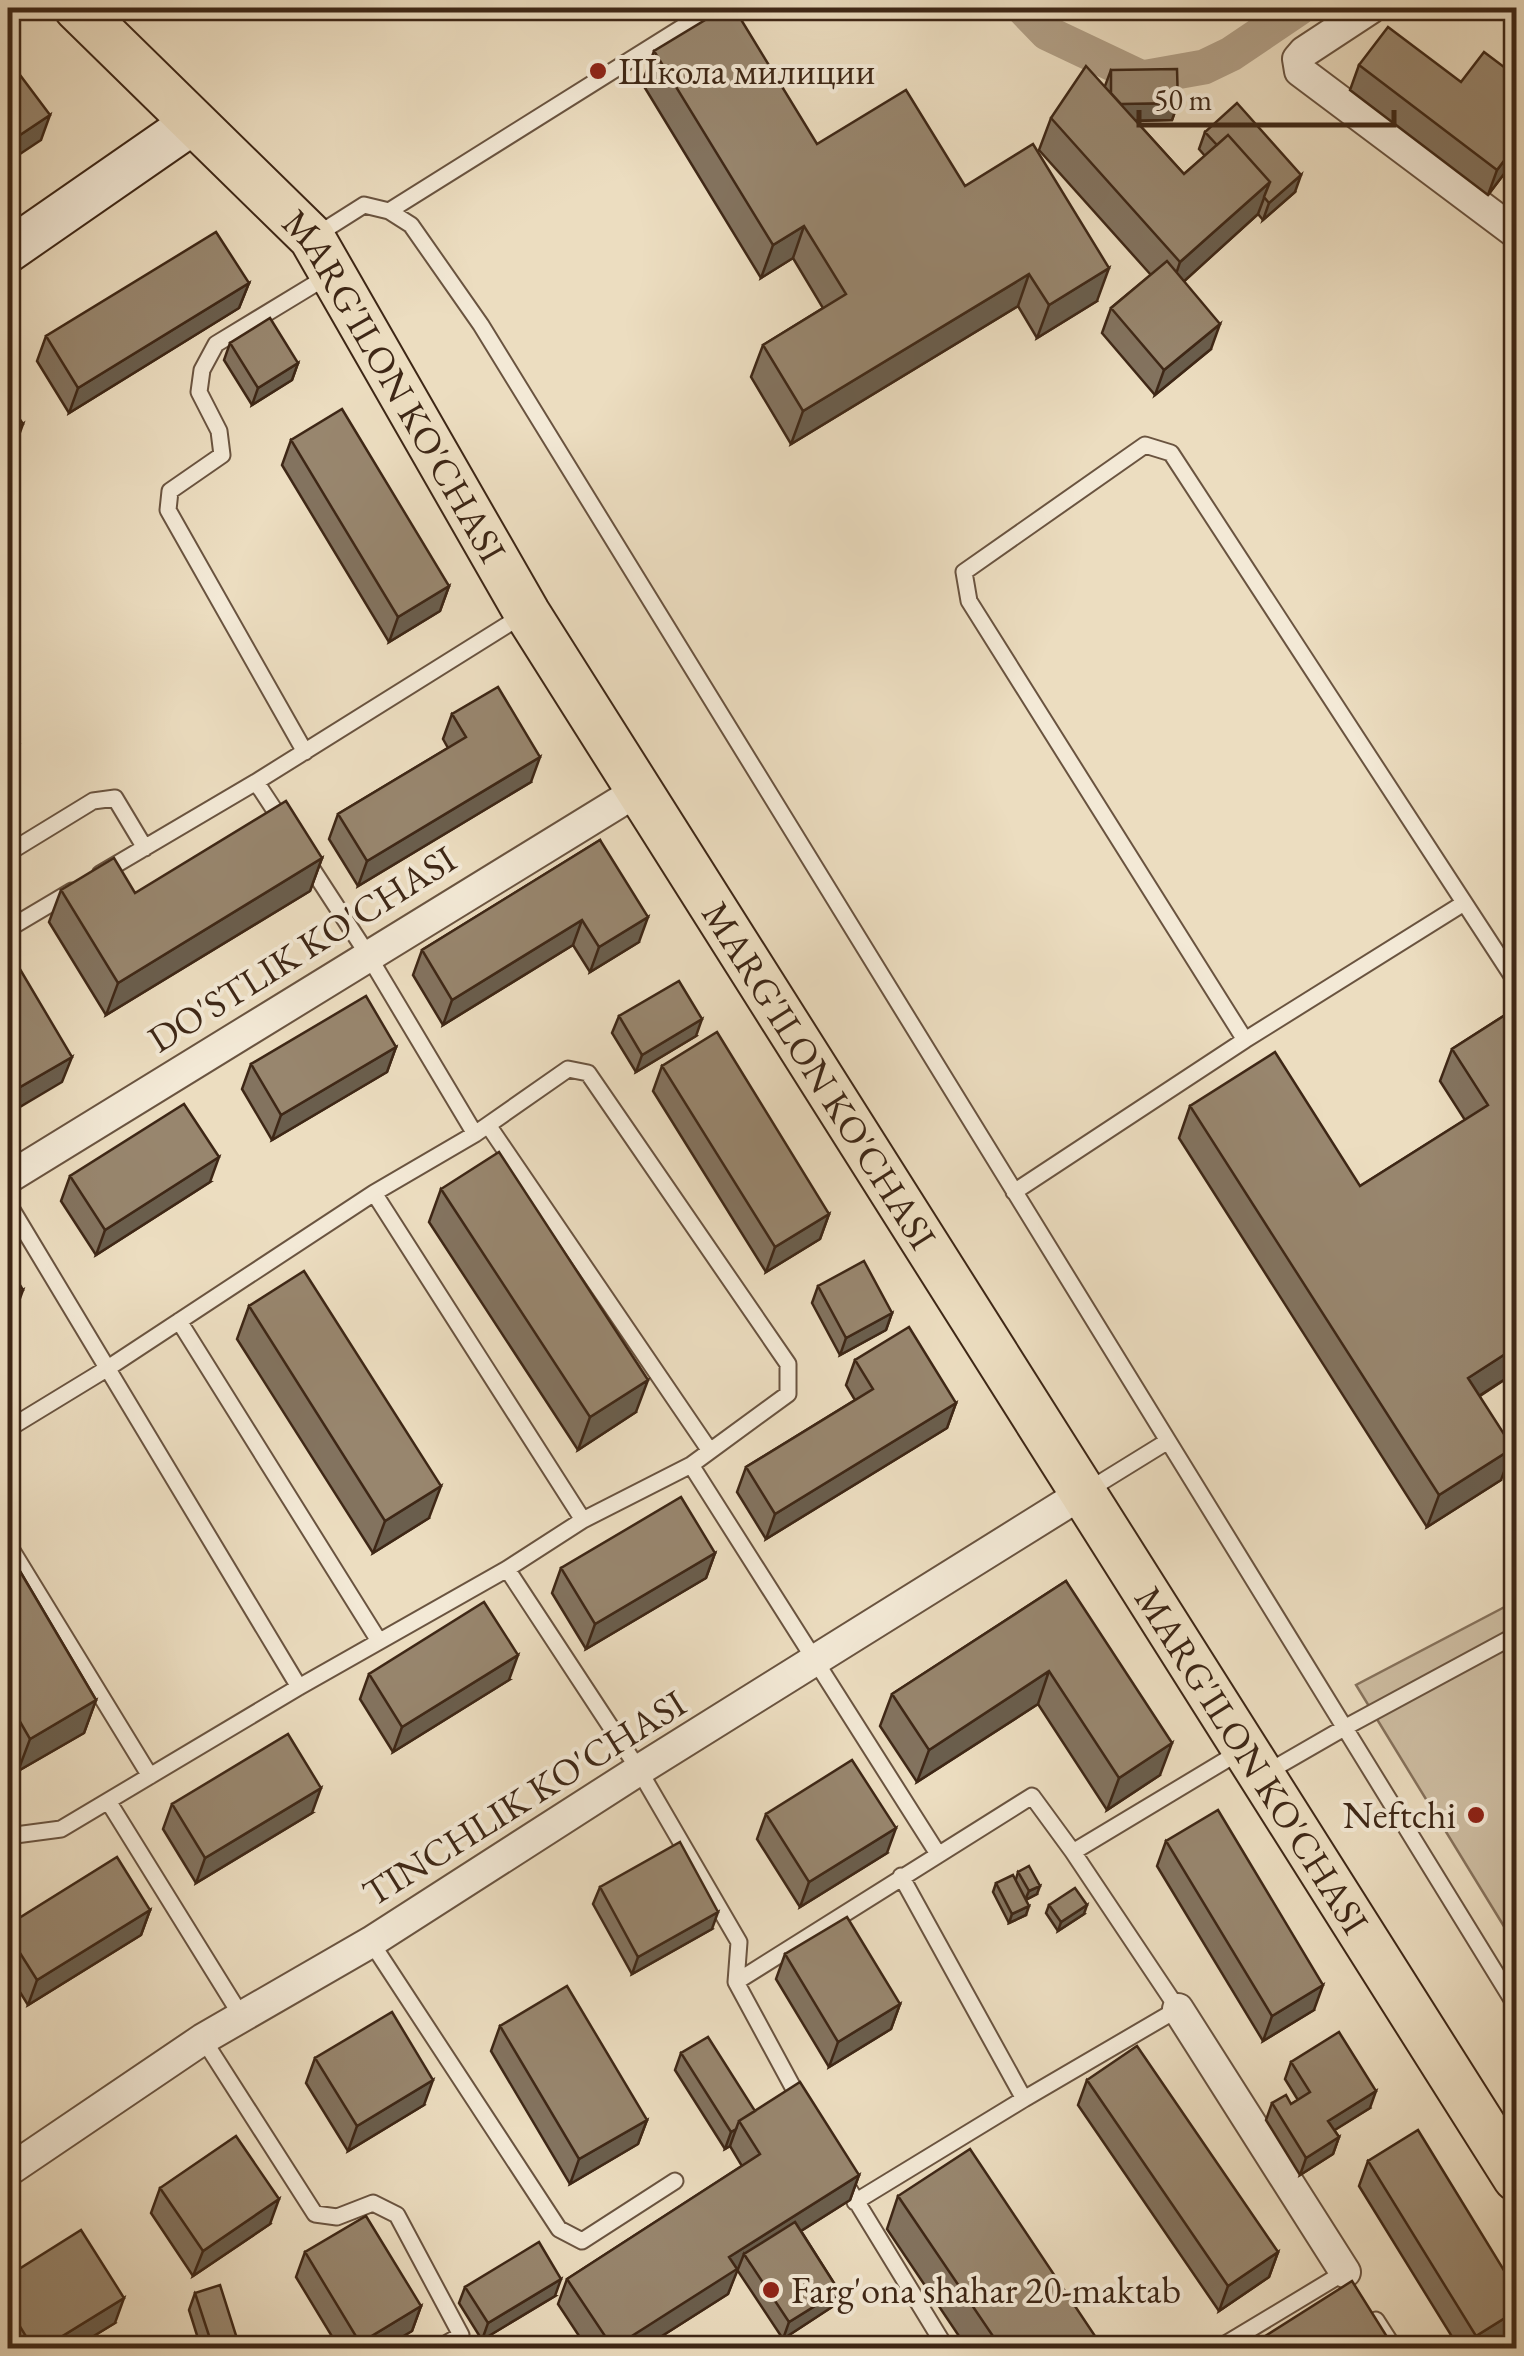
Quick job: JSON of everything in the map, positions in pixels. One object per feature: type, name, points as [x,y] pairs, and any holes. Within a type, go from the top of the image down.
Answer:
[{"type":"main road","name":"MARG'ILON KO'CHASI","points":[[78,8],[322,256],[526,612],[1516,2178]]},
{"type":"street","points":[[1371,8],[1304,52],[1298,59],[1300,71],[1516,233]]},
{"type":"street","points":[[8,250],[194,122]]},
{"type":"street","name":"DO'STLIK KO'CHASI","points":[[8,1178],[638,790]]},
{"type":"street","name":"TINCHLIK KO'CHASI","points":[[8,2170],[203,2040],[371,1942],[1083,1493]]},
{"type":"street","points":[[1178,2009],[1350,2280]]},
{"type":"lane","points":[[389,211],[713,8]]},
{"type":"lane","points":[[306,752],[168,510],[170,491],[222,455],[218,431],[199,392],[202,370],[216,344],[322,256],[364,206],[389,211],[411,225],[481,325],[1516,2006]]},
{"type":"lane","points":[[1246,1040],[969,600],[966,586],[964,572],[1145,445],[1171,453],[1516,982]]},
{"type":"lane","points":[[8,929],[306,752],[526,612]]},
{"type":"lane","points":[[256,782],[481,1130],[710,1451]]},
{"type":"lane","points":[[8,853],[93,801],[116,798],[145,848]]},
{"type":"lane","points":[[1014,1192],[1464,903]]},
{"type":"lane","points":[[8,1429],[374,1193],[481,1130],[568,1069],[588,1073],[788,1364],[788,1394],[691,1465],[583,1520],[507,1569],[61,1829],[8,1836]]},
{"type":"lane","points":[[374,1193],[583,1520]]},
{"type":"lane","points":[[8,1203],[299,1688]]},
{"type":"lane","points":[[179,1321],[379,1642]]},
{"type":"lane","points":[[1083,1493],[1168,1441]]},
{"type":"lane","points":[[691,1465],[938,1854]]},
{"type":"lane","points":[[8,1544],[150,1776]]},
{"type":"lane","points":[[507,1569],[640,1770],[739,1942],[736,1982],[810,2117]]},
{"type":"lane","points":[[1073,1852],[1254,1762],[1344,1728],[1516,1635]]},
{"type":"lane","points":[[736,1982],[1032,1796],[1178,2009],[856,2202]]},
{"type":"lane","points":[[108,1801],[242,2017]]},
{"type":"lane","points":[[901,1876],[1024,2098]]},
{"type":"lane","points":[[371,1942],[559,2228],[582,2241],[675,2182]]},
{"type":"lane","points":[[203,2040],[315,2214],[337,2217],[372,2203],[397,2215],[461,2335],[440,2348]]},
{"type":"lane","points":[[837,2168],[946,2348]]},
{"type":"lane","points":[[1219,2348],[1350,2280]]},
{"type":"lane","points":[[1364,2303],[1394,2348]]},
{"type":"shaded area","name":"Neftchi","points":[[1516,1601],[1516,1946],[1356,1685]]},
{"type":"building","points":[[725,8],[734,8],[817,144],[906,90],[965,186],[1033,144],[1109,268],[1049,305],[1029,274],[803,411],[763,345],[846,294],[804,226],[773,245],[654,51]]},
{"type":"building","points":[[1388,27],[1461,82],[1484,52],[1516,76],[1516,145],[1497,170],[1359,65]]},
{"type":"building","points":[[8,59],[50,115],[8,143]]},
{"type":"building","points":[[1086,66],[1184,174],[1228,135],[1270,182],[1180,262],[1051,118]]},
{"type":"building","points":[[1177,69],[1178,103],[1121,104],[1111,93],[1111,70]]},
{"type":"building","points":[[1237,103],[1301,175],[1269,203],[1264,197],[1270,182],[1228,135],[1217,145],[1205,132]]},
{"type":"building","points":[[216,232],[249,283],[78,388],[46,336]]},
{"type":"building","points":[[1167,261],[1220,324],[1164,370],[1111,308]]},
{"type":"building","points":[[270,318],[298,363],[258,388],[230,343]]},
{"type":"building","points":[[8,402],[23,424],[8,435]]},
{"type":"building","points":[[342,409],[449,586],[398,617],[291,440]]},
{"type":"building","points":[[498,687],[540,757],[367,861],[338,814],[466,737],[452,714]]},
{"type":"building","points":[[8,727],[19,746],[8,753]]},
{"type":"building","points":[[286,801],[322,858],[118,983],[61,890],[114,858],[135,893]]},
{"type":"building","points":[[600,840],[648,917],[599,947],[582,920],[452,1000],[422,950]]},
{"type":"building","points":[[8,949],[72,1057],[8,1094]]},
{"type":"building","points":[[679,981],[702,1019],[642,1055],[619,1016]]},
{"type":"building","points":[[366,996],[396,1047],[281,1115],[251,1064]]},
{"type":"building","points":[[1516,1008],[1516,1347],[1468,1378],[1513,1448],[1439,1495],[1190,1106],[1275,1052],[1360,1186],[1488,1105],[1452,1049]]},
{"type":"building","points":[[717,1032],[829,1214],[775,1247],[662,1066]]},
{"type":"building","points":[[184,1104],[219,1157],[105,1230],[70,1176]]},
{"type":"building","points":[[499,1152],[648,1380],[590,1417],[441,1189]]},
{"type":"building","points":[[864,1261],[892,1313],[846,1338],[818,1286]]},
{"type":"building","points":[[8,1265],[23,1290],[8,1299]]},
{"type":"building","points":[[304,1271],[441,1486],[385,1521],[249,1306]]},
{"type":"building","points":[[909,1327],[956,1403],[775,1514],[746,1467],[873,1389],[855,1360]]},
{"type":"building","points":[[681,1497],[715,1553],[595,1624],[561,1568]]},
{"type":"building","points":[[8,1551],[96,1700],[30,1739],[8,1701]]},
{"type":"building","points":[[1066,1581],[1172,1743],[1119,1778],[1049,1671],[929,1750],[892,1694]]},
{"type":"building","points":[[484,1602],[518,1655],[402,1727],[369,1674]]},
{"type":"building","points":[[288,1734],[321,1788],[205,1858],[172,1804]]},
{"type":"building","points":[[852,1760],[896,1828],[809,1882],[766,1814]]},
{"type":"building","points":[[1218,1810],[1323,1985],[1272,2016],[1166,1841]]},
{"type":"building","points":[[680,1842],[718,1912],[638,1957],[600,1887]]},
{"type":"building","points":[[117,1857],[150,1910],[37,1980],[8,1934],[8,1925]]},
{"type":"building","points":[[1029,1866],[1040,1886],[1029,1891],[1018,1872]]},
{"type":"building","points":[[1013,1875],[1029,1906],[1012,1914],[996,1883]]},
{"type":"building","points":[[1075,1888],[1087,1905],[1061,1922],[1049,1905]]},
{"type":"building","points":[[847,1917],[900,2004],[838,2042],[785,1954]]},
{"type":"building","points":[[567,1986],[647,2120],[579,2159],[500,2026]]},
{"type":"building","points":[[392,2012],[433,2080],[357,2126],[315,2058]]},
{"type":"building","points":[[1339,2032],[1376,2091],[1328,2121],[1339,2137],[1306,2158],[1272,2103],[1286,2095],[1291,2104],[1310,2092],[1291,2062]]},
{"type":"building","points":[[708,2037],[755,2111],[739,2121],[731,2132],[681,2053]]},
{"type":"building","points":[[1137,2046],[1278,2252],[1228,2286],[1087,2080]]},
{"type":"building","points":[[800,2082],[859,2175],[729,2257],[737,2269],[613,2348],[567,2279],[760,2154],[739,2121]]},
{"type":"building","points":[[1418,2130],[1516,2290],[1516,2311],[1476,2336],[1368,2161]]},
{"type":"building","points":[[236,2136],[279,2199],[203,2251],[160,2188]]},
{"type":"building","points":[[970,2149],[1103,2348],[1001,2348],[898,2196]]},
{"type":"building","points":[[366,2216],[421,2306],[360,2343],[305,2252]]},
{"type":"building","points":[[795,2222],[839,2291],[789,2322],[744,2254]]},
{"type":"building","points":[[81,2230],[124,2298],[43,2348],[33,2348],[8,2307],[8,2276]]},
{"type":"building","points":[[539,2242],[561,2279],[488,2323],[465,2287]]},
{"type":"building","points":[[1352,2281],[1394,2348],[1251,2345]]},
{"type":"building","points":[[220,2285],[240,2348],[213,2348],[195,2293]]},
{"type":"waterway","points":[[1023,8],[1047,33],[1142,78],[1204,67],[1231,54],[1299,8]]},
{"type":"place","name":"Школа милиции","points":[[598,71]]},
{"type":"place","name":"Neftchi","points":[[1476,1815]]},
{"type":"place","name":"Farg'ona shahar 20-maktab","points":[[771,2290]]}]
